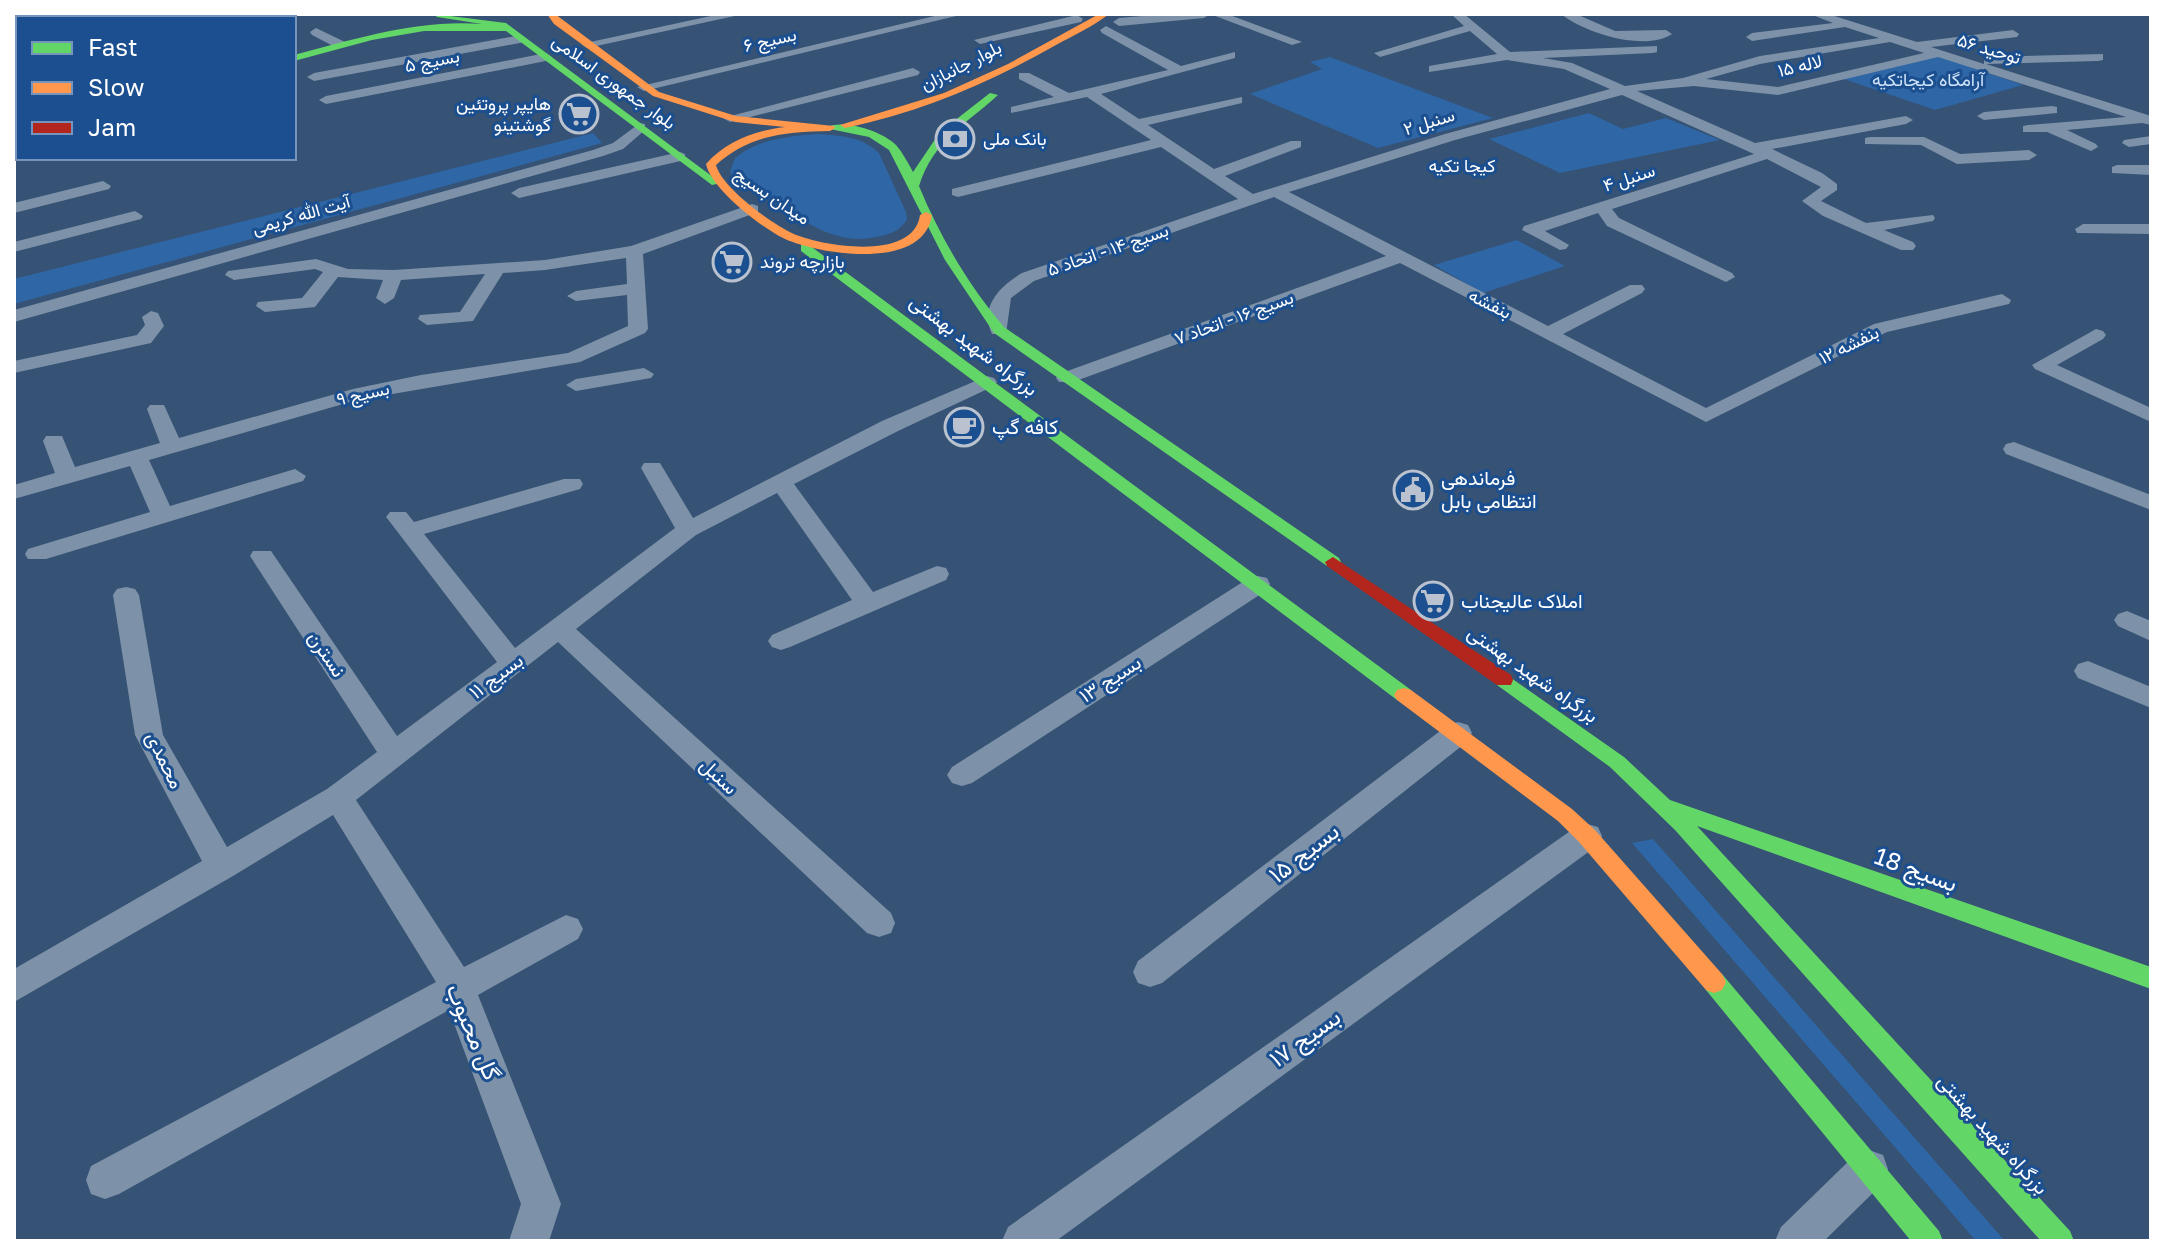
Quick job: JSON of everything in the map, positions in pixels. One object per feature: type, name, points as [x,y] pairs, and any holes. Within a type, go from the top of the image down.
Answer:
[{"type":"main road","points":[[403,31],[414,25],[417,14]]},
{"type":"main road","points":[[430,14],[463,14]]},
{"type":"main road","name":"بلوار جمهوری اسلامی","points":[[534,14],[554,18],[646,89],[730,118],[804,126]]},
{"type":"main road","name":"بلوار جمهوری اسلامی","points":[[437,15],[511,27],[546,57],[648,132],[683,151],[716,183]]},
{"type":"main road","name":"بلوار جانبازان","points":[[826,126],[873,122],[914,111],[1077,19],[1116,20]]},
{"type":"main road","name":"بلوار جانبازان","points":[[913,188],[916,174],[938,139],[964,115],[1116,20]]},
{"type":"main road","points":[[296,57],[403,31],[454,23],[511,27]]},
{"type":"main road","points":[[646,89],[708,127],[711,132]]},
{"type":"main road","points":[[914,111],[912,118],[925,123],[964,115]]},
{"type":"main road","name":"میدان بسیج","points":[[826,126],[865,132],[890,144],[926,215],[927,223],[912,239],[880,249],[842,251],[790,237],[716,183],[711,164],[727,147],[761,133],[826,126]]},
{"type":"main road","name":"بزرگراه شهید بهشتی","points":[[926,215],[984,313],[999,330],[1578,732],[1665,806],[2060,1241]]},
{"type":"main road","name":"بزرگراه شهید بهشتی","points":[[790,237],[1458,733],[1536,792],[1587,836],[1929,1241]]},
{"type":"main road","points":[[930,260],[959,271]]},
{"type":"main road","points":[[899,294],[932,341]]},
{"type":"main road","name":"بسیج 18","points":[[1665,806],[2151,978]]},
{"type":"street","points":[[113,16],[148,14]]},
{"type":"street","points":[[587,44],[712,16],[738,14]]},
{"type":"street","points":[[899,14],[913,25]]},
{"type":"street","points":[[1116,20],[1204,14]]},
{"type":"street","points":[[1216,14],[1296,42]]},
{"type":"street","points":[[1457,14],[1507,56],[1567,66],[1764,150],[1817,176],[1831,187],[1810,201],[1907,246]]},
{"type":"street","points":[[1567,14],[1605,34],[1622,37],[1666,34]]},
{"type":"street","name":"توحید ۵۶","points":[[1816,14],[2150,120]]},
{"type":"street","name":"بسیج ۶","points":[[646,89],[950,16]]},
{"type":"street","points":[[980,40],[1077,19]]},
{"type":"street","points":[[1116,20],[1180,71]]},
{"type":"street","points":[[1752,37],[1845,25]]},
{"type":"street","points":[[314,77],[511,27]]},
{"type":"street","points":[[1380,53],[1472,27]]},
{"type":"street","points":[[316,32],[341,45]]},
{"type":"street","points":[[1911,45],[2013,34]]},
{"type":"street","points":[[1684,81],[1722,68],[1773,57],[1892,39]]},
{"type":"street","points":[[1434,69],[1507,56],[1653,49]]},
{"type":"street","name":"لاله ۱۵","points":[[1621,91],[1684,81],[1752,91],[1778,91],[1939,53]]},
{"type":"street","points":[[1016,110],[1180,71],[1231,55]]},
{"type":"street","name":"بسیج ۵","points":[[326,100],[546,57]]},
{"type":"street","points":[[1969,62],[2098,57]]},
{"type":"street","points":[[730,118],[913,72]]},
{"type":"street","points":[[1024,76],[1067,98]]},
{"type":"street","points":[[1684,81],[1721,99]]},
{"type":"street","name":"سنبل ۲","points":[[1251,200],[1442,138],[1621,91]]},
{"type":"street","points":[[1090,93],[1251,200]]},
{"type":"street","points":[[1136,124],[1237,100]]},
{"type":"street","points":[[1984,116],[2101,104]]},
{"type":"street","name":"سنبل ۴","points":[[1560,245],[1530,230],[1764,150],[1906,120]]},
{"type":"street","points":[[2028,129],[2150,120]]},
{"type":"street","points":[[2048,127],[2091,147]]},
{"type":"street","points":[[1843,131],[1870,141],[1892,154]]},
{"type":"street","points":[[598,153],[648,132]]},
{"type":"street","points":[[2129,143],[2151,140]]},
{"type":"street","points":[[1870,141],[1924,141],[1957,159],[2029,155]]},
{"type":"street","points":[[958,192],[1163,142]]},
{"type":"street","points":[[1212,175],[1296,144]]},
{"type":"street","points":[[598,153],[683,151]]},
{"type":"street","points":[[519,193],[683,151]]},
{"type":"street","name":"آیت الله کریمی","points":[[14,316],[598,153]]},
{"type":"street","points":[[2117,170],[2151,170]]},
{"type":"street","points":[[14,208],[103,186]]},
{"type":"street","name":"بنفشه","points":[[1274,191],[1706,416]]},
{"type":"street","name":"بسیج ۱۴ - اتحاد ۵","points":[[999,330],[997,310],[1001,297],[1028,277],[1251,200]]},
{"type":"street","points":[[1602,207],[1613,222],[1726,277]]},
{"type":"street","points":[[234,275],[316,264],[346,274],[394,275],[545,265],[634,251],[752,209]]},
{"type":"street","points":[[14,247],[135,216]]},
{"type":"street","points":[[1865,228],[1927,218]]},
{"type":"street","points":[[2083,229],[2151,229]]},
{"type":"street","name":"بسیج ۹","points":[[14,492],[353,395],[421,381],[573,358],[638,329],[634,251]]},
{"type":"street","name":"بسیج ۱۶ - اتحاد ۷","points":[[1066,378],[1401,257]]},
{"type":"street","points":[[427,319],[466,317],[497,269]]},
{"type":"street","points":[[265,306],[308,303],[334,270]]},
{"type":"street","points":[[385,298],[394,275]]},
{"type":"street","points":[[576,296],[636,288]]},
{"type":"street","points":[[1548,334],[1636,289]]},
{"type":"street","name":"بنفشه ۱۲","points":[[1706,416],[1881,328],[2002,300]]},
{"type":"street","points":[[14,367],[144,339],[155,326],[151,317]]},
{"type":"street","points":[[2096,335],[2042,365],[2151,416]]},
{"type":"street","points":[[573,358],[579,409]]},
{"type":"street","points":[[576,385],[644,374]]},
{"type":"street","name":"بسیج ۱۱","points":[[14,987],[338,797],[688,530],[890,426],[987,382]]},
{"type":"street","points":[[157,409],[172,447]]},
{"type":"street","points":[[54,441],[68,478]]},
{"type":"street","points":[[2014,449],[2151,503]]},
{"type":"street","points":[[137,457],[163,516]]},
{"type":"street","points":[[652,468],[688,530]]},
{"type":"street","points":[[37,554],[295,476]]},
{"type":"street","points":[[781,482],[868,604]]},
{"type":"street","points":[[513,664],[404,524],[572,484]]},
{"type":"street","name":"نسترن","points":[[262,556],[393,753]]},
{"type":"street","points":[[781,641],[937,574]]},
{"type":"street","name":"بسیج ۱۳","points":[[962,775],[1258,584]]},
{"type":"street","name":"محمدی","points":[[126,595],[149,735],[222,867]]},
{"type":"street","name":"سنبل","points":[[559,628],[879,923]]},
{"type":"street","points":[[2088,671],[2151,698]]},
{"type":"street","name":"بسیج ۱۵","points":[[1150,972],[1458,733]]},
{"type":"street","name":"گل محبوب","points":[[338,797],[458,988],[541,1204],[529,1241]]},
{"type":"street","name":"بسیج ۱۷","points":[[1022,1241],[1587,836]]},
{"type":"street","points":[[105,1180],[566,929]]},
{"type":"street","points":[[1795,1241],[1869,1169]]},
{"type":"green space","name":"آرامگاه کیجاتکیه","points":[[1929,53],[2023,85],[1935,110],[1835,76]]},
{"type":"green space","points":[[1330,57],[1493,118],[1378,148],[1250,94],[1322,69],[1310,62]]},
{"type":"green space","points":[[1589,113],[1623,129],[1666,118],[1720,140],[1560,173],[1489,139]]},
{"type":"green space","points":[[593,133],[602,143],[14,304],[14,279]]},
{"type":"green space","points":[[818,134],[858,140],[879,153],[906,212],[907,219],[901,227],[885,235],[861,239],[834,235],[749,189],[730,172],[735,158],[754,147],[785,137]]},
{"type":"green space","points":[[1517,240],[1565,266],[1483,293],[1434,265]]},
{"type":"green space","points":[[1653,839],[2005,1241],[1976,1241],[1632,843]]},
{"type":"traffic: fast","points":[[437,15],[503,25],[716,183]]},
{"type":"traffic: fast","points":[[296,57],[424,28],[477,26],[504,29]]},
{"type":"traffic: fast","points":[[913,188],[933,146],[955,123],[993,95]]},
{"type":"traffic: fast","points":[[830,128],[864,132],[880,138],[893,148],[951,260],[978,304],[999,330],[1333,562]]},
{"type":"traffic: fast","points":[[805,248],[1404,695]]},
{"type":"traffic: fast","points":[[1504,680],[1617,762],[1682,824],[2060,1241]]},
{"type":"traffic: fast","points":[[1667,807],[2151,978]]},
{"type":"traffic: fast","points":[[1714,982],[1929,1241]]},
{"type":"traffic: slow","points":[[551,14],[557,22],[656,94],[735,119],[804,126]]},
{"type":"traffic: slow","points":[[845,125],[914,108],[980,81],[1105,14]]},
{"type":"traffic: slow","points":[[830,128],[781,130],[737,143],[711,164],[715,178],[779,230],[820,246],[859,250],[896,246],[911,241],[921,232],[926,215]]},
{"type":"traffic: slow","points":[[1404,695],[1565,815],[1587,836],[1714,982]]},
{"type":"traffic: jam","points":[[1333,562],[1504,680]]},
{"type":"place","name":"هایپر پروتئین گوشتینو","points":[[579,114]]},
{"type":"place","name":"بانک ملی","points":[[955,139]]},
{"type":"place","name":"بازارچه تروند","points":[[732,262]]},
{"type":"place","name":"کافه گپ","points":[[964,427]]},
{"type":"place","name":"فرماندهی انتظامی بابل","points":[[1413,490]]},
{"type":"place","name":"املاک عالیجناب","points":[[1433,601]]},
{"type":"district","name":"کیجا تکیه","points":[[1462,166]]}]
